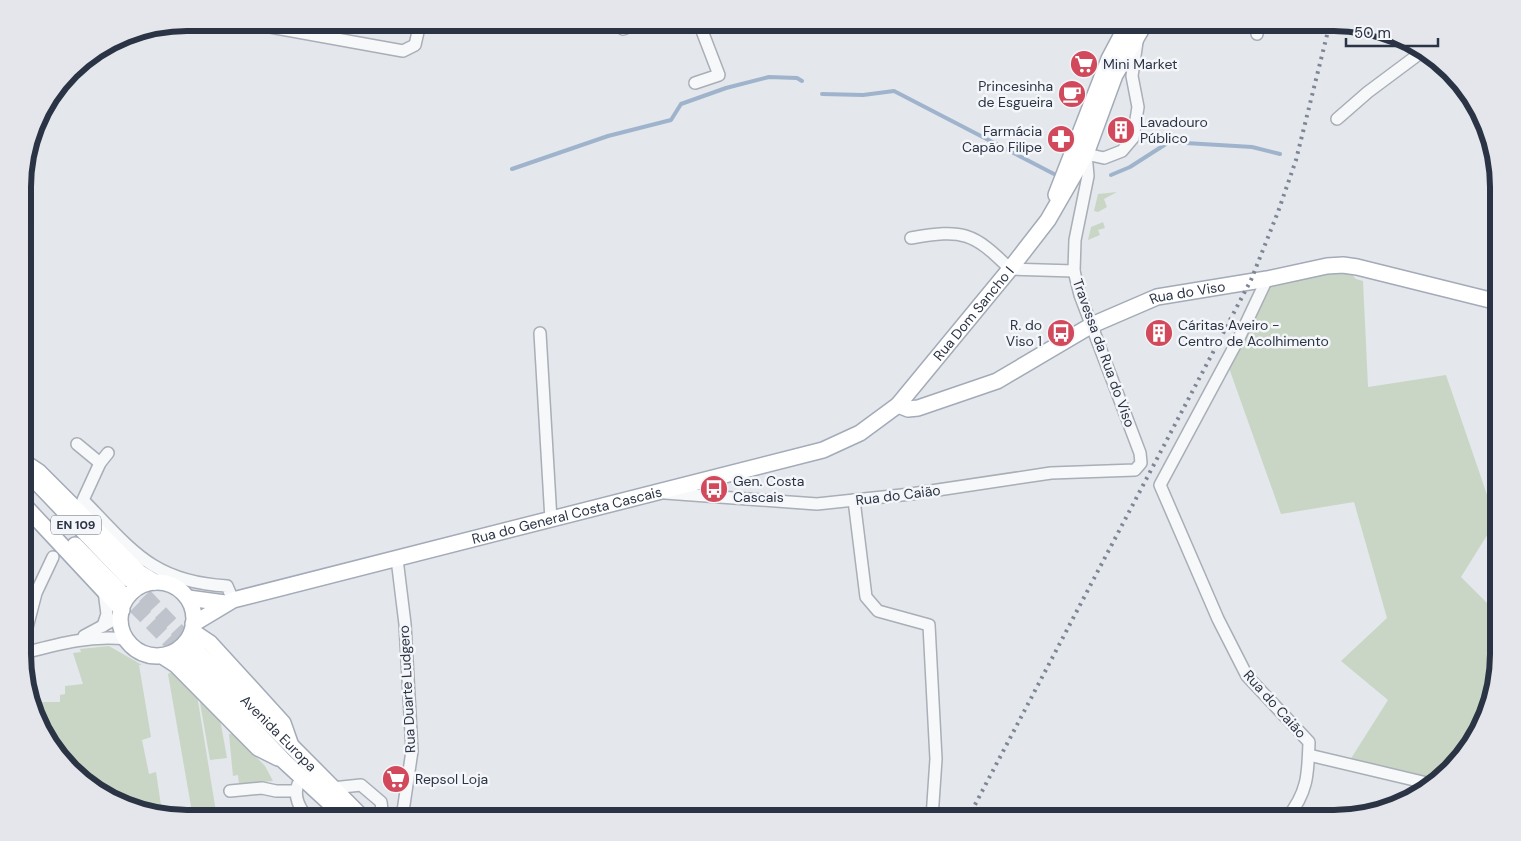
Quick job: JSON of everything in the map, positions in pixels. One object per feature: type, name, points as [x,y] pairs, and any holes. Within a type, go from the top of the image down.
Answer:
[{"type":"main road","name":"Rua Dom Sancho I","points":[[1048,220],[1081,128],[1129,31]]},
{"type":"main road","name":"Rua Dom Sancho I","points":[[898,405],[1048,220],[1086,154],[1130,31]]},
{"type":"main road","name":"Rua do Viso","points":[[898,405],[908,409],[918,408],[986,386],[1009,375],[1092,325],[1157,297],[1343,265],[1489,300]]},
{"type":"main road","name":"Rua do General Costa Cascais","points":[[188,598],[229,601],[551,520],[651,492],[823,450],[860,434],[898,405]]},
{"type":"main road","points":[[31,466],[40,472],[140,573],[155,582],[179,589],[188,598],[194,616],[193,628],[183,646],[173,653],[162,656],[141,653],[126,639],[117,586],[31,511]]},
{"type":"main road","name":"EN 109","points":[[31,478],[117,586]]},
{"type":"main road","name":"EN 109","points":[[31,498],[117,586]]},
{"type":"main road","points":[[121,613],[134,591],[155,582]]},
{"type":"main road","name":"Rua do General Costa Cascais","points":[[193,628],[229,601]]},
{"type":"main road","points":[[210,643],[208,632],[213,613]]},
{"type":"main road","points":[[193,628],[210,643],[283,723],[291,745]]},
{"type":"main road","name":"Avenida Europa","points":[[337,810],[284,760],[190,652],[291,745],[354,810]]},
{"type":"main road","points":[[162,656],[176,665],[258,748],[284,760]]},
{"type":"street","points":[[1086,154],[1104,158],[1122,151],[1133,138],[1138,107],[1132,76],[1132,31]]},
{"type":"street","points":[[301,32],[403,51],[415,44],[418,32]]},
{"type":"street","points":[[695,83],[719,75],[703,32]]},
{"type":"street","points":[[1337,119],[1368,92],[1417,55]]},
{"type":"street","name":"Travessa da Rua do Viso","points":[[1086,154],[1088,176],[1075,240],[1074,272],[1080,295],[1140,453],[1141,463]]},
{"type":"street","points":[[912,238],[938,233],[966,234],[980,241],[1010,269],[1074,272]]},
{"type":"street","name":"Rua do Caião","points":[[1267,279],[1240,336],[1160,485],[1218,619],[1247,676],[1309,742],[1309,755],[1423,782]]},
{"type":"street","points":[[540,333],[551,520]]},
{"type":"street","points":[[76,444],[100,463]]},
{"type":"street","points":[[108,453],[100,463],[83,500],[147,564],[167,575],[192,583],[226,586],[229,601]]},
{"type":"street","name":"Rua do Caião","points":[[651,492],[817,504],[911,494],[1051,473],[1135,470],[1141,463]]},
{"type":"street","points":[[854,500],[866,597],[878,611],[929,626],[936,759],[933,809]]},
{"type":"street","points":[[31,612],[36,593],[53,557]]},
{"type":"street","name":"Rua Duarte Ludgero","points":[[397,559],[405,624],[412,751],[403,810]]},
{"type":"street","points":[[103,626],[117,586]]},
{"type":"street","points":[[78,639],[103,626],[121,613]]},
{"type":"street","points":[[31,651],[78,639],[106,637],[126,639]]},
{"type":"street","points":[[1294,809],[1308,780],[1309,755]]},
{"type":"street","points":[[301,776],[296,791],[302,810]]},
{"type":"street","points":[[332,788],[361,785],[381,802],[382,810]]},
{"type":"street","points":[[230,791],[262,788],[276,791],[296,791]]},
{"type":"green space","points":[[1117,192],[1104,199],[1107,207],[1098,212],[1094,211],[1098,194]]},
{"type":"green space","points":[[1103,222],[1105,228],[1098,230],[1100,235],[1088,240],[1091,227]]},
{"type":"green space","points":[[1343,265],[1356,279],[1363,281],[1368,387],[1446,375],[1489,501],[1489,532],[1461,577],[1489,605],[1487,684],[1474,723],[1469,732],[1451,757],[1427,779],[1350,760],[1388,700],[1341,661],[1387,618],[1354,502],[1281,514],[1229,368],[1267,279]]},
{"type":"green space","points":[[109,646],[142,665],[139,665],[151,737],[142,740],[149,774],[156,772],[161,807],[127,798],[100,784],[70,757],[57,741],[47,723],[39,702],[60,702],[60,695],[65,694],[65,686],[83,684],[73,653],[81,652],[80,649]]},
{"type":"green space","points":[[173,671],[197,695],[216,810],[192,810],[168,674]]},
{"type":"green space","points":[[199,697],[220,719],[227,758],[210,760]]},
{"type":"green space","points":[[233,733],[265,766],[273,781],[239,784],[238,775],[233,776],[229,734]]},
{"type":"waterway","points":[[512,169],[608,136],[671,120],[681,104],[726,88],[769,77],[797,78],[802,81]]},
{"type":"waterway","points":[[822,94],[863,95],[894,91],[1054,174]]},
{"type":"waterway","points":[[1111,175],[1130,167],[1169,142],[1252,147],[1280,154]]},
{"type":"tunnel","points":[[129,579],[194,648]]},
{"type":"tunnel","points":[[119,590],[185,657]]},
{"type":"railway","points":[[973,809],[1251,280],[1296,160],[1328,31]]},
{"type":"place","name":"Mini Market","points":[[1084,64]]},
{"type":"place","name":"Princesinha de Esgueira","points":[[1072,94]]},
{"type":"place","name":"Lavadouro Público","points":[[1121,130]]},
{"type":"place","name":"Farmácia Capão Filipe","points":[[1061,139]]},
{"type":"place","name":"R. do Viso 1","points":[[1061,333]]},
{"type":"place","name":"Cáritas Aveiro - Centro de Acolhimento","points":[[1159,333]]},
{"type":"place","name":"Gen. Costa Cascais","points":[[714,489]]},
{"type":"place","name":"Repsol Loja","points":[[396,779]]}]
